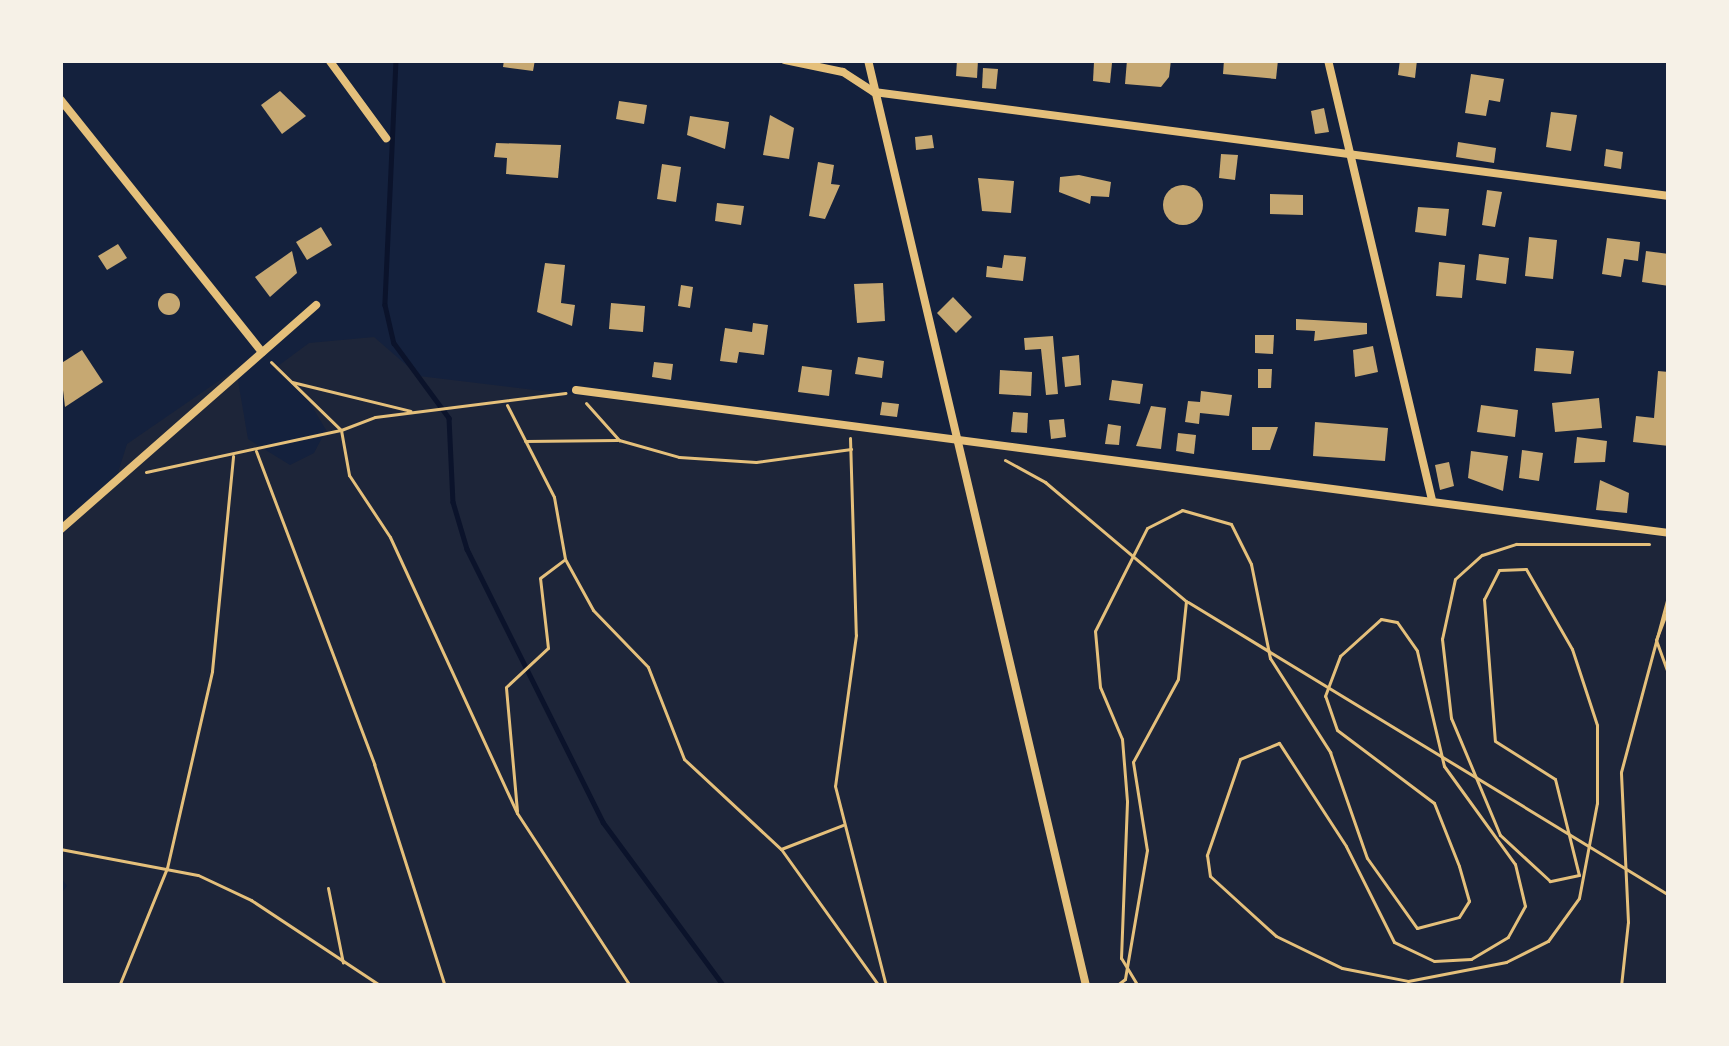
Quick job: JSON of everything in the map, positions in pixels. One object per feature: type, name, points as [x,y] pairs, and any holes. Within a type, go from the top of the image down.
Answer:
[{"type":"street","points":[[329,60],[386,139]]},
{"type":"street","points":[[784,60],[843,72],[874,92],[1669,196]]},
{"type":"street","points":[[868,60],[951,435],[1086,986]]},
{"type":"street","points":[[1328,60],[1432,500]]},
{"type":"street","points":[[60,99],[262,352]]},
{"type":"street","points":[[60,530],[316,304]]},
{"type":"street","points":[[576,390],[951,435],[1669,533]]},
{"type":"path","points":[[262,352],[341,430],[349,475],[390,537],[517,813],[629,986]]},
{"type":"path","points":[[288,381],[418,413]]},
{"type":"path","points":[[120,477],[341,430],[358,420],[507,405],[576,390],[619,440]]},
{"type":"path","points":[[507,405],[554,496],[565,559],[593,610],[648,667],[685,759],[781,849],[882,986]]},
{"type":"path","points":[[850,428],[856,635],[836,785],[882,986]]},
{"type":"path","points":[[525,441],[619,440],[679,457],[756,462],[850,449]]},
{"type":"path","points":[[256,450],[374,764],[445,986]]},
{"type":"path","points":[[119,986],[167,868],[212,670],[233,454]]},
{"type":"path","points":[[1001,458],[1045,482],[1186,601],[1669,895]]},
{"type":"path","points":[[1138,986],[1127,967],[1122,739],[1100,687],[1095,631],[1147,528],[1182,510],[1231,524],[1251,563],[1268,651],[1330,752],[1366,858],[1393,903],[1417,928],[1448,926],[1469,901],[1434,802],[1337,730],[1326,686],[1361,630],[1381,620],[1397,622],[1418,652],[1442,757],[1455,787],[1515,864],[1525,906],[1508,937],[1471,959],[1434,961],[1394,942],[1346,846],[1279,743],[1240,759],[1212,832],[1210,876],[1276,937],[1342,968],[1408,981],[1538,949],[1579,898],[1591,847],[1594,706],[1526,569],[1498,570],[1484,599],[1495,741],[1555,779],[1579,874],[1550,881],[1500,835],[1448,702],[1442,639],[1455,579],[1482,555],[1516,544],[1661,544]]},
{"type":"path","points":[[517,813],[506,687],[516,673],[544,656],[540,578],[565,559]]},
{"type":"path","points":[[1621,986],[1622,772],[1669,593]]},
{"type":"path","points":[[1116,986],[1127,967],[1148,850],[1132,762],[1178,679],[1186,601]]},
{"type":"path","points":[[1669,606],[1656,640],[1669,676]]},
{"type":"path","points":[[781,849],[845,824]]},
{"type":"path","points":[[60,859],[63,849],[167,868],[251,899],[381,986]]},
{"type":"path","points":[[328,888],[344,965]]},
{"type":"shaded area","points":[[374,337],[419,376],[1334,487],[1669,538],[1669,986],[60,986],[60,895],[67,886],[60,876],[60,537],[115,482],[127,444],[236,369],[248,439],[290,465],[314,453],[326,430],[304,393],[274,369],[309,343]]},
{"type":"building","points":[[504,60],[535,60],[533,71],[503,67]]},
{"type":"building","points":[[957,60],[978,60],[977,78],[956,76]]},
{"type":"building","points":[[1127,60],[1171,60],[1169,77],[1161,87],[1125,84]]},
{"type":"building","points":[[1224,60],[1278,60],[1276,79],[1223,74]]},
{"type":"building","points":[[1400,60],[1417,60],[1415,78],[1398,75]]},
{"type":"building","points":[[1094,62],[1112,63],[1110,83],[1093,81]]},
{"type":"building","points":[[983,68],[998,69],[996,89],[982,88]]},
{"type":"building","points":[[1471,74],[1504,79],[1500,102],[1489,100],[1486,116],[1465,113]]},
{"type":"building","points":[[280,91],[306,116],[282,134],[261,105]]},
{"type":"building","points":[[619,101],[647,105],[644,124],[616,119]]},
{"type":"building","points":[[1324,108],[1329,132],[1315,134],[1311,111]]},
{"type":"building","points":[[1551,112],[1577,115],[1571,151],[1546,147]]},
{"type":"building","points":[[770,115],[794,128],[789,159],[763,155]]},
{"type":"building","points":[[690,116],[729,122],[725,149],[687,135]]},
{"type":"building","points":[[932,135],[934,148],[916,150],[915,137]]},
{"type":"building","points":[[1458,142],[1496,148],[1494,163],[1456,157]]},
{"type":"building","points":[[496,143],[561,145],[558,178],[506,174],[507,158],[494,157]]},
{"type":"building","points":[[1606,149],[1623,152],[1621,169],[1604,166]]},
{"type":"building","points":[[1221,154],[1238,155],[1235,180],[1219,178]]},
{"type":"building","points":[[818,162],[834,165],[831,184],[840,185],[825,219],[809,216]]},
{"type":"building","points":[[662,164],[681,167],[676,202],[657,199]]},
{"type":"building","points":[[1079,175],[1111,182],[1109,197],[1091,196],[1090,204],[1059,192],[1060,177]]},
{"type":"building","points":[[978,178],[1014,181],[1011,213],[982,211]]},
{"type":"building","points":[[1183,185],[1197,191],[1203,205],[1197,219],[1183,225],[1169,219],[1163,205],[1169,191]]},
{"type":"building","points":[[1487,190],[1502,192],[1495,227],[1482,225]]},
{"type":"building","points":[[1270,194],[1303,195],[1303,215],[1270,214]]},
{"type":"building","points":[[717,203],[744,206],[741,225],[715,221]]},
{"type":"building","points":[[1418,207],[1449,209],[1446,236],[1415,232]]},
{"type":"building","points":[[321,227],[332,245],[307,260],[296,242]]},
{"type":"building","points":[[1529,237],[1557,240],[1553,279],[1525,276]]},
{"type":"building","points":[[1607,238],[1640,242],[1638,261],[1624,259],[1621,277],[1602,274]]},
{"type":"building","points":[[118,244],[127,258],[107,270],[98,256]]},
{"type":"building","points":[[292,251],[297,273],[270,297],[255,277]]},
{"type":"building","points":[[1646,251],[1669,254],[1669,286],[1642,282]]},
{"type":"building","points":[[1479,254],[1509,258],[1506,284],[1476,280]]},
{"type":"building","points":[[1004,255],[1026,257],[1023,281],[986,277],[987,266],[1002,268]]},
{"type":"building","points":[[1439,262],[1465,265],[1462,298],[1436,296]]},
{"type":"building","points":[[545,263],[565,265],[561,303],[575,305],[572,326],[537,312]]},
{"type":"building","points":[[883,283],[885,321],[857,323],[854,284]]},
{"type":"building","points":[[681,285],[693,287],[690,308],[678,306]]},
{"type":"building","points":[[169,293],[180,304],[169,315],[158,304]]},
{"type":"building","points":[[953,297],[972,317],[956,333],[937,313]]},
{"type":"building","points":[[611,303],[645,306],[643,332],[609,329]]},
{"type":"building","points":[[1296,319],[1367,323],[1367,334],[1314,341],[1315,331],[1296,330]]},
{"type":"building","points":[[753,323],[768,325],[764,355],[739,352],[737,363],[720,361],[725,328],[752,332]]},
{"type":"building","points":[[1255,335],[1274,335],[1273,354],[1255,353]]},
{"type":"building","points":[[1053,336],[1058,394],[1046,395],[1041,349],[1025,350],[1024,338]]},
{"type":"building","points":[[1373,346],[1378,372],[1355,377],[1353,350]]},
{"type":"building","points":[[1536,348],[1574,351],[1571,374],[1534,371]]},
{"type":"building","points":[[82,350],[103,382],[65,407],[60,364]]},
{"type":"building","points":[[1079,355],[1081,385],[1065,387],[1062,357]]},
{"type":"building","points":[[858,357],[884,361],[882,378],[855,374]]},
{"type":"building","points":[[654,362],[673,364],[671,380],[652,377]]},
{"type":"building","points":[[802,366],[832,370],[829,396],[798,392]]},
{"type":"building","points":[[1258,369],[1272,369],[1271,388],[1258,388]]},
{"type":"building","points":[[1000,370],[1032,372],[1031,396],[999,394]]},
{"type":"building","points":[[1658,371],[1669,372],[1669,446],[1633,442],[1636,416],[1654,418]]},
{"type":"building","points":[[1112,380],[1143,384],[1140,404],[1109,400]]},
{"type":"building","points":[[1201,391],[1232,395],[1229,416],[1200,413],[1199,424],[1185,422],[1188,401],[1200,402]]},
{"type":"building","points":[[1599,398],[1602,428],[1555,432],[1552,403]]},
{"type":"building","points":[[882,402],[899,404],[897,417],[880,415]]},
{"type":"building","points":[[1481,405],[1518,410],[1515,437],[1477,432]]},
{"type":"building","points":[[1151,406],[1166,408],[1161,449],[1136,446]]},
{"type":"building","points":[[1013,412],[1028,413],[1027,433],[1011,432]]},
{"type":"building","points":[[1064,419],[1066,437],[1051,439],[1049,420]]},
{"type":"building","points":[[1315,422],[1388,428],[1385,461],[1313,456]]},
{"type":"building","points":[[1108,424],[1121,426],[1119,445],[1105,444]]},
{"type":"building","points":[[1252,427],[1278,427],[1270,450],[1252,450]]},
{"type":"building","points":[[1178,433],[1196,435],[1194,454],[1176,451]]},
{"type":"building","points":[[1577,437],[1607,441],[1605,462],[1574,463]]},
{"type":"building","points":[[1522,450],[1543,453],[1539,481],[1519,478]]},
{"type":"building","points":[[1471,451],[1508,456],[1503,491],[1468,478]]},
{"type":"building","points":[[1449,462],[1454,486],[1440,490],[1435,465]]},
{"type":"building","points":[[1600,480],[1629,493],[1627,513],[1596,510]]},
{"type":"waterway","points":[[396,60],[385,305],[394,343],[449,418],[453,502],[467,549],[603,822],[724,986]]}]
